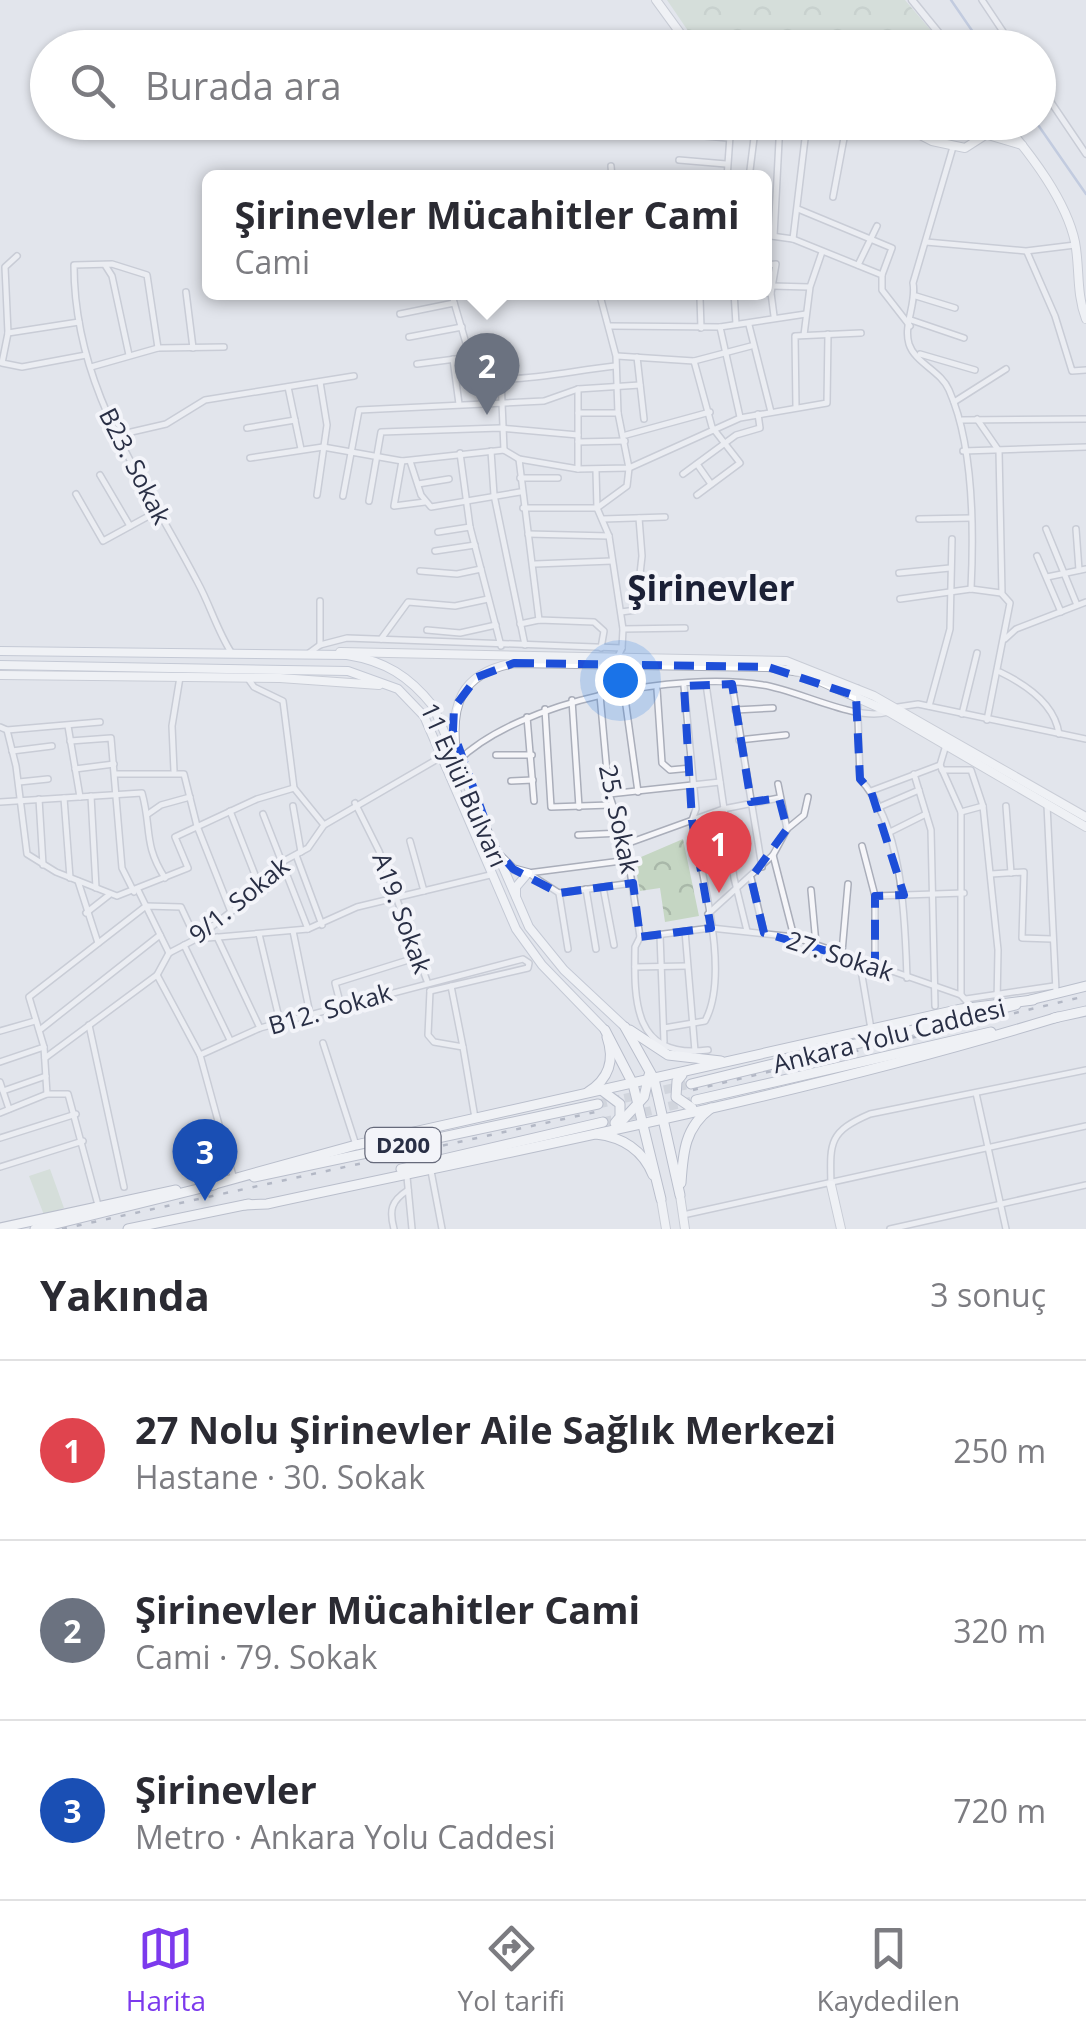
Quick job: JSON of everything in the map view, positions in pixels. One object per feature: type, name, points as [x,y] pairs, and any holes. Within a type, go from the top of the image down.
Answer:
[{"type":"highway","name":"Ankara Yolu Caddesi","points":[[691,1084],[1033,1000],[1056,990],[1086,986]]},
{"type":"highway","points":[[0,1228],[157,1192],[203,1188],[233,1176],[356,1146],[871,1030],[966,1000],[1033,1000]]},
{"type":"highway","name":"Ankara Yolu Caddesi","points":[[695,1104],[1086,1011]]},
{"type":"highway","points":[[245,1205],[407,1174],[644,1120],[662,1111],[716,1104],[976,1042],[1058,1017]]},
{"type":"highway","points":[[625,1027],[668,1055],[685,1060],[734,1062]]},
{"type":"highway","points":[[625,1027],[648,1065],[680,1195]]},
{"type":"highway","points":[[605,1030],[641,1102],[661,1198]]},
{"type":"highway","points":[[580,1097],[595,1088],[609,1069],[612,1051],[605,1030]]},
{"type":"highway","points":[[684,1073],[677,1081],[676,1097],[695,1104]]},
{"type":"highway","points":[[588,1133],[619,1124],[641,1102],[652,1080]]},
{"type":"highway","points":[[588,1133],[620,1117],[618,1099],[604,1092]]},
{"type":"highway","points":[[641,1102],[662,1111]]},
{"type":"highway","name":"D200","points":[[34,1229],[203,1188],[598,1104]]},
{"type":"highway","points":[[680,1195],[688,1136],[693,1124],[716,1104]]},
{"type":"highway","name":"D200","points":[[128,1229],[159,1226],[603,1122]]},
{"type":"highway","points":[[588,1133],[614,1136],[640,1154],[661,1198]]},
{"type":"highway","points":[[147,1229],[159,1226]]},
{"type":"main road","points":[[656,0],[678,30]]},
{"type":"main road","points":[[937,140],[965,148],[976,140]]},
{"type":"main road","points":[[1010,140],[1024,146]]},
{"type":"main road","points":[[1019,140],[1065,218],[1076,245],[1086,319]]},
{"type":"main road","points":[[1076,245],[1086,241]]},
{"type":"main road","points":[[326,654],[366,651],[619,657],[785,668],[856,692],[1086,817]]},
{"type":"main road","name":"11 Eylül Bulvarı","points":[[0,652],[326,654],[364,658],[403,675],[433,706],[529,927],[564,970],[625,1027]]},
{"type":"main road","points":[[457,758],[454,708],[462,694],[491,667],[619,657]]},
{"type":"main road","name":"11 Eylül Bulvarı","points":[[0,665],[348,671],[398,689],[424,716],[444,755],[490,875],[516,929],[542,964],[605,1030]]},
{"type":"main road","points":[[0,675],[349,680],[398,689]]},
{"type":"main road","points":[[892,710],[1086,827]]},
{"type":"main road","points":[[495,848],[506,864],[528,873],[516,888],[516,901]]},
{"type":"main road","points":[[831,1185],[842,1229]]},
{"type":"main road","points":[[680,1195],[685,1229]]},
{"type":"main road","points":[[661,1198],[666,1229]]},
{"type":"street","points":[[912,0],[936,30]]},
{"type":"street","points":[[982,0],[1002,30]]},
{"type":"street","points":[[1056,110],[1086,154]]},
{"type":"street","points":[[728,170],[729,140]]},
{"type":"street","points":[[750,170],[754,140]]},
{"type":"street","points":[[779,140],[774,236],[794,239],[882,275]]},
{"type":"street","points":[[794,239],[805,140]]},
{"type":"street","points":[[833,196],[844,140]]},
{"type":"street","points":[[953,147],[913,283],[916,296],[910,323],[914,352],[942,378],[962,420],[971,518],[970,590]]},
{"type":"street","points":[[679,160],[728,164]]},
{"type":"street","points":[[611,166],[611,170]]},
{"type":"street","points":[[798,208],[892,248],[882,275],[882,290],[910,323],[964,338]]},
{"type":"street","points":[[858,265],[877,226]]},
{"type":"street","points":[[926,242],[994,245],[1026,252],[1076,245]]},
{"type":"street","points":[[804,334],[810,287],[822,252]]},
{"type":"street","points":[[1026,252],[1072,370],[1086,370]]},
{"type":"street","points":[[17,256],[5,267],[8,333],[2,363],[22,368],[86,355]]},
{"type":"street","points":[[103,263],[147,276],[158,348]]},
{"type":"street","points":[[103,263],[112,276],[129,356]]},
{"type":"street","name":"B23. Sokak","points":[[103,263],[74,265],[78,322],[86,355],[114,436],[198,584],[232,654]]},
{"type":"street","points":[[772,264],[776,264],[772,285]]},
{"type":"street","points":[[772,290],[810,287]]},
{"type":"street","points":[[186,292],[193,348]]},
{"type":"street","points":[[916,296],[955,308]]},
{"type":"street","points":[[610,326],[701,328],[773,322],[772,299]]},
{"type":"street","points":[[453,300],[475,374],[501,379],[547,379],[575,370],[615,366]]},
{"type":"street","points":[[523,508],[597,508],[627,486],[629,468],[618,413],[616,356],[601,300]]},
{"type":"street","points":[[700,300],[701,328]]},
{"type":"street","points":[[734,300],[736,326]]},
{"type":"street","points":[[400,314],[454,303]]},
{"type":"street","points":[[774,316],[806,314]]},
{"type":"street","points":[[8,333],[78,322]]},
{"type":"street","points":[[749,325],[770,412]]},
{"type":"street","points":[[720,327],[740,418]]},
{"type":"street","points":[[409,336],[462,328]]},
{"type":"street","points":[[796,407],[795,336],[861,333]]},
{"type":"street","points":[[250,458],[323,447],[406,461],[504,450],[519,459],[578,469],[629,468],[712,427],[758,414],[827,403],[828,334]]},
{"type":"street","points":[[616,356],[694,361],[751,346]]},
{"type":"street","points":[[90,367],[158,348],[224,347]]},
{"type":"street","points":[[914,352],[974,370]]},
{"type":"street","points":[[417,364],[471,357]]},
{"type":"street","points":[[638,357],[644,418]]},
{"type":"street","points":[[454,359],[459,404]]},
{"type":"street","points":[[694,361],[712,427],[740,463],[696,495]]},
{"type":"street","points":[[954,402],[1006,369]]},
{"type":"street","points":[[114,436],[166,424],[205,400],[354,376]]},
{"type":"street","points":[[501,379],[500,428],[504,450]]},
{"type":"street","points":[[317,495],[328,420],[320,382]]},
{"type":"street","points":[[343,496],[358,410],[544,401],[578,389],[640,385]]},
{"type":"street","points":[[288,387],[300,449]]},
{"type":"street","points":[[578,389],[578,469]]},
{"type":"street","points":[[368,501],[381,432],[500,428],[578,438],[626,438],[710,412]]},
{"type":"street","points":[[578,413],[618,413]]},
{"type":"street","points":[[683,474],[736,436],[760,428],[758,414]]},
{"type":"street","points":[[976,419],[1000,451],[1002,594],[1010,603],[1000,672],[987,720]]},
{"type":"street","points":[[962,420],[1086,419]]},
{"type":"street","points":[[246,428],[295,420]]},
{"type":"street","points":[[963,451],[1086,447]]},
{"type":"street","points":[[491,451],[494,496],[525,646]]},
{"type":"street","points":[[460,454],[470,527],[501,646]]},
{"type":"street","points":[[519,459],[539,620]]},
{"type":"street","points":[[406,461],[431,507],[521,492]]},
{"type":"street","points":[[406,461],[394,506],[426,502]]},
{"type":"street","points":[[697,464],[712,484]]},
{"type":"street","points":[[596,471],[597,508],[609,536],[623,629],[619,657],[600,695]]},
{"type":"street","points":[[100,475],[130,526]]},
{"type":"street","points":[[520,478],[558,478]]},
{"type":"street","points":[[418,484],[449,479]]},
{"type":"street","points":[[76,494],[104,541],[156,512]]},
{"type":"street","points":[[602,520],[665,517]]},
{"type":"street","points":[[621,612],[636,610],[642,556],[639,518]]},
{"type":"street","points":[[919,519],[971,518]]},
{"type":"street","points":[[438,532],[470,527]]},
{"type":"street","points":[[1046,530],[1078,604]]},
{"type":"street","points":[[1047,577],[1082,569],[1076,530]]},
{"type":"street","points":[[528,534],[609,536]]},
{"type":"street","points":[[929,706],[950,629],[952,539]]},
{"type":"street","points":[[436,551],[475,545]]},
{"type":"street","points":[[1037,556],[1060,612]]},
{"type":"street","points":[[535,564],[613,561]]},
{"type":"street","points":[[899,572],[950,568]]},
{"type":"street","points":[[420,571],[457,574],[482,569]]},
{"type":"street","points":[[900,599],[970,590],[1002,594]]},
{"type":"street","points":[[381,639],[408,602],[455,606],[489,598]]},
{"type":"street","points":[[320,601],[320,645]]},
{"type":"street","points":[[1003,642],[1016,629],[1086,602]]},
{"type":"street","points":[[520,624],[539,620],[601,625],[602,648]]},
{"type":"street","points":[[427,630],[460,633],[496,625]]},
{"type":"street","points":[[623,629],[685,628]]},
{"type":"street","points":[[308,654],[320,645],[347,638],[602,648],[619,657]]},
{"type":"street","points":[[962,714],[977,653]]},
{"type":"street","points":[[1000,672],[1032,691],[1054,716],[1059,734]]},
{"type":"street","points":[[174,772],[172,726],[180,677]]},
{"type":"street","points":[[247,677],[254,687],[283,701],[294,788],[324,826]]},
{"type":"street","points":[[457,758],[528,717],[572,700],[706,684],[762,684],[854,710],[929,706],[1086,738]]},
{"type":"street","points":[[706,684],[737,891],[747,931]]},
{"type":"street","points":[[732,684],[762,866]]},
{"type":"street","points":[[664,1028],[705,1021],[713,1007],[716,978],[692,820],[694,786],[684,686]]},
{"type":"street","points":[[657,689],[662,762],[670,770],[692,768]]},
{"type":"street","points":[[624,691],[638,792]]},
{"type":"street","points":[[856,692],[860,779],[871,791],[899,866],[904,894],[907,978]]},
{"type":"street","name":"25. Sokak","points":[[600,695],[609,794],[626,844],[640,938],[635,967],[639,1020],[664,1042]]},
{"type":"street","points":[[572,700],[580,807]]},
{"type":"street","points":[[736,710],[773,708]]},
{"type":"street","points":[[545,709],[552,807],[611,805]]},
{"type":"street","points":[[528,717],[534,801]]},
{"type":"street","points":[[100,722],[4,729],[19,782],[26,854],[109,895]]},
{"type":"street","points":[[68,726],[80,797]]},
{"type":"street","points":[[739,740],[786,735]]},
{"type":"street","points":[[70,741],[111,738],[122,868],[169,953]]},
{"type":"street","points":[[12,751],[52,746]]},
{"type":"street","points":[[946,746],[941,768],[961,812],[966,1000]]},
{"type":"street","name":"9/1. Sokak","points":[[45,1058],[156,976],[169,953],[196,939],[231,912],[324,826],[355,803],[444,755]]},
{"type":"street","points":[[496,755],[532,755]]},
{"type":"street","points":[[75,769],[114,764]]},
{"type":"street","points":[[871,791],[941,768],[971,770],[982,806],[991,874],[997,999],[1056,990],[1047,805]]},
{"type":"street","points":[[115,774],[184,774],[197,826],[231,912]]},
{"type":"street","points":[[914,774],[926,814],[934,894],[936,1006]]},
{"type":"street","points":[[19,782],[48,779]]},
{"type":"street","points":[[511,781],[534,780]]},
{"type":"street","points":[[609,794],[720,782]]},
{"type":"street","points":[[778,784],[787,829]]},
{"type":"street","points":[[86,914],[109,895],[136,891],[188,868],[175,837],[230,811],[294,788]]},
{"type":"street","points":[[877,808],[919,790]]},
{"type":"street","points":[[0,802],[142,793],[148,814],[148,852],[165,878]]},
{"type":"street","points":[[91,796],[96,888]]},
{"type":"street","points":[[708,914],[773,854],[787,829],[804,815],[808,797]]},
{"type":"street","points":[[64,798],[70,878]]},
{"type":"street","points":[[148,814],[161,805],[190,798]]},
{"type":"street","points":[[626,844],[724,809],[779,798]]},
{"type":"street","points":[[39,799],[42,864]]},
{"type":"street","name":"A19. Sokak","points":[[355,803],[398,897],[428,982],[428,1035],[434,1042],[463,1047]]},
{"type":"street","points":[[293,806],[298,853],[322,926]]},
{"type":"street","points":[[961,812],[982,806]]},
{"type":"street","points":[[1006,806],[1011,872]]},
{"type":"street","points":[[230,811],[259,885]]},
{"type":"street","points":[[263,814],[308,930]]},
{"type":"street","points":[[886,834],[926,814]]},
{"type":"street","points":[[578,835],[622,833]]},
{"type":"street","points":[[410,841],[424,891]]},
{"type":"street","points":[[862,846],[875,896],[875,964]]},
{"type":"street","points":[[773,854],[794,937]]},
{"type":"street","points":[[528,873],[629,860]]},
{"type":"street","points":[[991,874],[1024,872],[1022,938],[1052,940]]},
{"type":"street","points":[[528,873],[559,893],[633,883]]},
{"type":"street","points":[[47,1094],[44,1048],[29,997],[146,906],[180,907],[196,939],[308,930],[357,907],[490,875]]},
{"type":"street","points":[[751,878],[764,933]]},
{"type":"street","points":[[78,881],[98,943]]},
{"type":"street","points":[[842,952],[848,884]]},
{"type":"street","points":[[603,887],[614,946]]},
{"type":"street","points":[[586,889],[596,949]]},
{"type":"street","points":[[811,890],[816,944]]},
{"type":"street","points":[[559,893],[568,949]]},
{"type":"street","points":[[875,896],[964,894]]},
{"type":"street","name":"27. Sokak","points":[[640,938],[710,928],[794,937],[966,1000]]},
{"type":"street","points":[[293,931],[310,1014]]},
{"type":"street","points":[[686,931],[690,1026],[695,1052]]},
{"type":"street","points":[[260,934],[280,1022]]},
{"type":"street","points":[[40,1030],[160,935]]},
{"type":"street","points":[[660,935],[664,1042],[695,1052],[708,1050]]},
{"type":"street","points":[[218,937],[260,1028]]},
{"type":"street","points":[[184,946],[230,1040]]},
{"type":"street","points":[[340,1006],[335,983],[418,956]]},
{"type":"street","points":[[860,958],[871,1030]]},
{"type":"street","name":"B12. Sokak","points":[[200,1055],[280,1022],[523,959],[530,962],[528,968],[451,986]]},
{"type":"street","points":[[635,967],[686,966]]},
{"type":"street","points":[[156,976],[200,1055],[233,1176]]},
{"type":"street","points":[[430,991],[451,986],[476,1119]]},
{"type":"street","points":[[0,1031],[35,1021]]},
{"type":"street","points":[[89,1025],[124,1187]]},
{"type":"street","points":[[324,1043],[356,1146]]},
{"type":"street","points":[[0,1062],[44,1048]]},
{"type":"street","points":[[831,1185],[830,1150],[845,1124],[870,1114],[1086,1070]]},
{"type":"street","points":[[3,1091],[46,1076]]},
{"type":"street","points":[[0,1082],[9,1109]]},
{"type":"street","points":[[976,1093],[1006,1229]]},
{"type":"street","points":[[0,1113],[47,1094],[68,1094],[98,1205]]},
{"type":"street","points":[[0,1138],[76,1114]]},
{"type":"street","points":[[683,1215],[1086,1126]]},
{"type":"street","points":[[0,1167],[83,1141]]},
{"type":"street","points":[[430,1168],[442,1229]]},
{"type":"street","points":[[407,1174],[412,1229]]},
{"type":"street","points":[[890,1229],[1086,1185]]},
{"type":"street","points":[[394,1229],[390,1213],[396,1198],[408,1190]]},
{"type":"street","points":[[390,1213],[409,1199]]},
{"type":"highlighted area","points":[[514,663],[768,667],[856,696],[860,779],[871,791],[904,895],[875,896],[875,965],[764,933],[751,878],[787,829],[779,798],[751,802],[732,684],[684,686],[692,820],[711,928],[640,937],[633,883],[559,893],[513,869],[495,848],[453,731],[454,708],[477,677]]},
{"type":"green space","points":[[667,0],[905,0],[931,30],[687,30]]},
{"type":"green space","points":[[683,839],[699,916],[665,922],[660,888],[640,891],[634,860]]},
{"type":"green space","points":[[50,1169],[64,1208],[44,1215],[29,1176]]},
{"type":"waterway","points":[[951,0],[972,30]]},
{"type":"waterway","points":[[1048,140],[1086,194]]},
{"type":"tunnel","points":[[598,1104],[691,1084]]},
{"type":"tunnel","points":[[603,1122],[696,1100]]},
{"type":"railway","points":[[693,1090],[1086,996]]},
{"type":"railway","points":[[62,1229],[600,1111]]},
{"type":"place","name":"Şirinevler Mücahitler Cami","points":[[487,415]]},
{"type":"place","name":"27 Nolu Şirinevler Aile Sağlık Merkezi","points":[[719,893]]},
{"type":"place","name":"Şirinevler","points":[[205,1201]]},
{"type":"district","name":"Şirinevler","points":[[711,589]]}]
